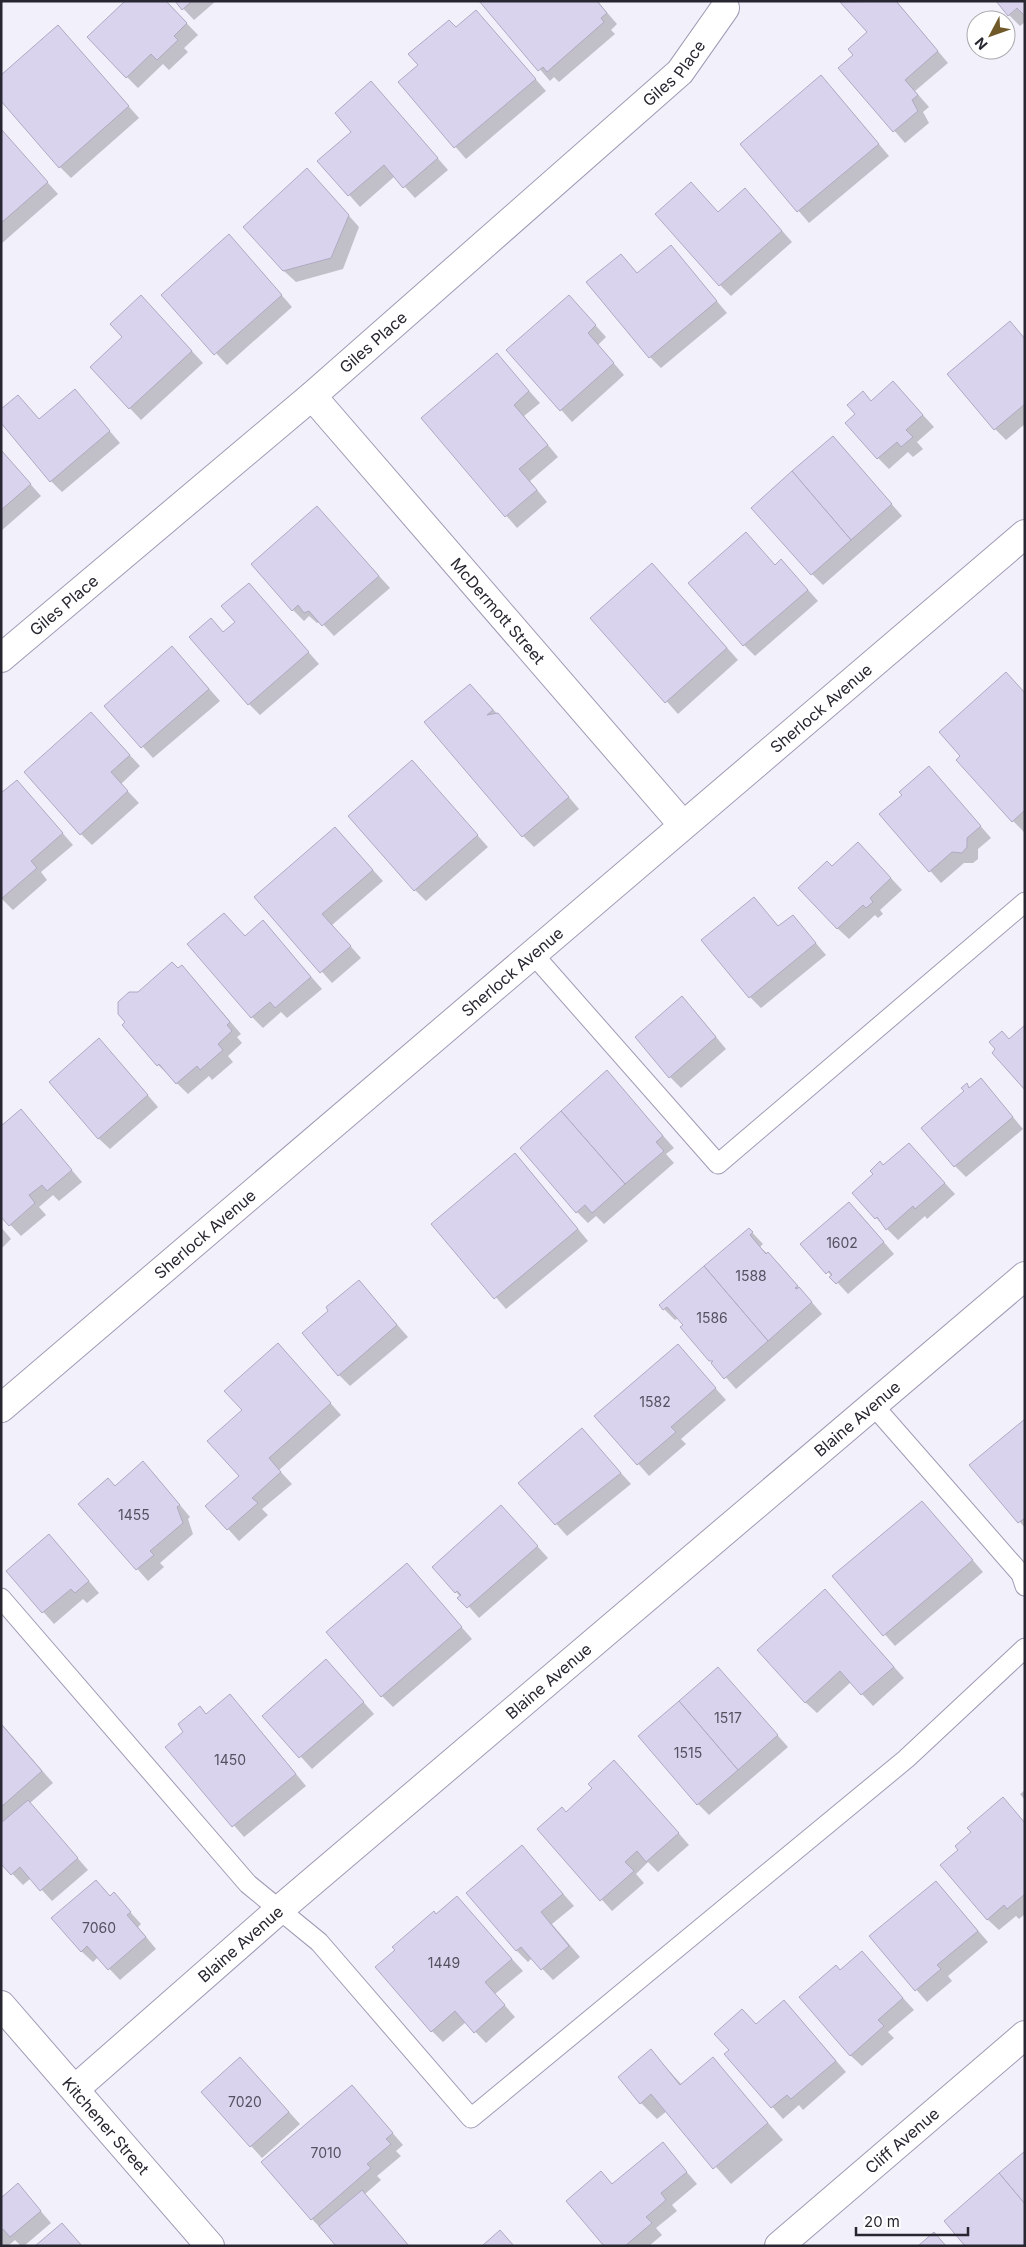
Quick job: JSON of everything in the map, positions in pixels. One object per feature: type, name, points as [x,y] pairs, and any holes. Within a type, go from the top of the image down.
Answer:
[{"type":"street","name":"Giles Place","points":[[1,658],[312,396],[680,72],[725,8]]},
{"type":"street","name":"McDermott Street","points":[[312,396],[683,825]]},
{"type":"street","name":"Sherlock Avenue","points":[[1,1408],[1025,534]]},
{"type":"street","name":"Blaine Avenue","points":[[75,2089],[279,1910],[1025,1276]]},
{"type":"street","name":"Kitchener Street","points":[[1,2005],[210,2246]]},
{"type":"street","name":"Cliff Avenue","points":[[779,2246],[1025,2035]]},
{"type":"lane","points":[[533,954],[718,1164],[1025,902]]},
{"type":"lane","points":[[873,1405],[1021,1574],[1025,1586]]},
{"type":"lane","points":[[1,1598],[248,1884],[318,1942],[471,2118],[906,1759],[1025,1648]]},
{"type":"building","points":[[125,1],[166,1],[187,23],[174,36],[178,40],[157,60],[151,54],[126,78],[87,37]]},
{"type":"building","points":[[175,1],[192,1],[182,10]]},
{"type":"building","points":[[479,1],[597,1],[607,13],[601,18],[604,22],[547,72],[543,67],[538,71]]},
{"type":"building","points":[[896,1],[938,51],[905,80],[918,95],[912,100],[918,111],[893,132],[838,68],[853,55],[848,49],[867,32],[840,2]]},
{"type":"building","points":[[996,1],[1025,1],[1025,16],[1017,8],[1015,10],[1003,10]]},
{"type":"building","points":[[476,10],[536,79],[454,148],[398,82],[418,65],[408,54],[449,20],[456,27]]},
{"type":"building","points":[[58,25],[129,106],[59,168],[1,101],[1,75]]},
{"type":"building","points":[[821,75],[879,144],[797,212],[740,144]]},
{"type":"building","points":[[371,81],[438,158],[403,188],[384,165],[348,196],[317,161],[351,132],[335,113]]},
{"type":"building","points":[[1,129],[48,182],[1,223]]},
{"type":"building","points":[[307,168],[349,215],[331,258],[283,271],[243,227]]},
{"type":"building","points":[[691,182],[718,212],[745,188],[782,231],[719,286],[655,214]]},
{"type":"building","points":[[229,234],[282,295],[214,355],[161,295]]},
{"type":"building","points":[[671,245],[717,301],[649,358],[586,282],[621,254],[637,273]]},
{"type":"building","points":[[141,295],[192,351],[129,409],[90,367],[122,337],[110,324]]},
{"type":"building","points":[[569,295],[596,325],[588,333],[614,363],[560,411],[506,350]]},
{"type":"building","points":[[1010,321],[1025,339],[1025,404],[994,430],[947,374]]},
{"type":"building","points":[[497,353],[529,391],[514,405],[548,445],[519,469],[537,490],[505,517],[421,418]]},
{"type":"building","points":[[893,381],[923,415],[906,430],[913,437],[901,447],[897,442],[877,459],[845,423],[855,414],[847,405],[863,391],[871,401]]},
{"type":"building","points":[[75,389],[110,431],[50,482],[1,423],[1,409],[18,395],[39,419]]},
{"type":"building","points":[[833,436],[892,504],[851,540],[792,471]]},
{"type":"building","points":[[1,450],[31,484],[1,510]]},
{"type":"building","points":[[792,471],[851,540],[811,575],[751,508]]},
{"type":"building","points":[[317,506],[379,576],[322,626],[309,611],[304,613],[298,605],[292,611],[251,564]]},
{"type":"building","points":[[746,532],[775,565],[781,559],[808,590],[743,646],[688,583]]},
{"type":"building","points":[[652,563],[727,648],[665,703],[590,618]]},
{"type":"building","points":[[249,583],[309,652],[248,705],[189,637],[211,618],[223,632],[235,622],[221,606]]},
{"type":"building","points":[[172,646],[209,689],[141,748],[104,706]]},
{"type":"building","points":[[1006,672],[1025,693],[1025,810],[1012,822],[956,760],[960,756],[939,732]]},
{"type":"building","points":[[470,684],[493,710],[487,715],[498,713],[569,797],[522,837],[424,722]]},
{"type":"building","points":[[91,712],[130,755],[111,772],[128,791],[80,835],[24,772]]},
{"type":"building","points":[[412,760],[478,835],[414,891],[348,816]]},
{"type":"building","points":[[929,766],[981,826],[967,838],[967,847],[962,853],[952,852],[929,872],[879,814],[902,795],[899,792]]},
{"type":"building","points":[[17,780],[63,833],[31,861],[37,868],[1,899],[1,793]]},
{"type":"building","points":[[335,827],[373,870],[322,914],[351,946],[320,973],[254,897]]},
{"type":"building","points":[[858,842],[891,878],[870,898],[873,902],[866,908],[863,905],[837,929],[798,888],[827,861],[832,866]]},
{"type":"building","points":[[754,897],[778,926],[793,915],[816,943],[749,998],[701,940]]},
{"type":"building","points":[[224,913],[245,936],[263,920],[311,977],[275,1008],[270,1002],[251,1018],[187,944]]},
{"type":"building","points":[[172,962],[178,968],[182,965],[230,1022],[227,1025],[232,1031],[218,1044],[223,1050],[200,1070],[197,1066],[176,1084],[159,1064],[157,1066],[122,1025],[125,1022],[118,1014],[118,1002],[129,992],[138,992]]},
{"type":"building","points":[[682,996],[716,1037],[669,1078],[635,1037]]},
{"type":"building","points":[[1025,1025],[1025,1090],[992,1053],[995,1049],[989,1042],[1002,1031],[1009,1039]]},
{"type":"building","points":[[99,1038],[148,1095],[98,1139],[49,1082]]},
{"type":"building","points":[[607,1070],[663,1136],[656,1142],[664,1151],[625,1184],[561,1111]]},
{"type":"building","points":[[981,1078],[1013,1117],[954,1167],[921,1128],[964,1091],[961,1088],[967,1083],[969,1088]]},
{"type":"building","points":[[21,1109],[72,1170],[47,1191],[42,1185],[29,1195],[35,1203],[9,1226],[1,1217],[1,1126]]},
{"type":"building","points":[[561,1111],[625,1184],[592,1213],[585,1205],[576,1213],[520,1148]]},
{"type":"building","points":[[909,1143],[945,1183],[915,1209],[913,1206],[886,1230],[877,1217],[875,1219],[852,1193],[873,1174],[870,1171],[880,1161],[883,1165]]},
{"type":"building","points":[[515,1153],[578,1229],[494,1299],[431,1224]]},
{"type":"building","points":[[849,1202],[884,1242],[836,1284],[829,1277],[832,1275],[829,1271],[826,1274],[800,1244]]},
{"type":"building","points":[[749,1228],[753,1232],[750,1235],[766,1254],[768,1252],[798,1286],[795,1288],[799,1287],[812,1302],[768,1341],[704,1266]]},
{"type":"building","points":[[704,1266],[768,1341],[724,1379],[711,1363],[713,1361],[709,1361],[680,1327],[683,1325],[667,1307],[663,1310],[659,1305]]},
{"type":"building","points":[[359,1280],[397,1325],[338,1376],[302,1333],[328,1311],[326,1307]]},
{"type":"building","points":[[278,1343],[331,1403],[269,1458],[281,1472],[252,1498],[258,1503],[227,1530],[205,1506],[239,1476],[207,1441],[242,1410],[224,1391]]},
{"type":"building","points":[[678,1344],[716,1388],[671,1427],[676,1432],[637,1465],[594,1416]]},
{"type":"building","points":[[1025,1419],[1025,1518],[1018,1523],[969,1465]]},
{"type":"building","points":[[582,1428],[621,1473],[555,1525],[518,1483]]},
{"type":"building","points":[[143,1461],[180,1505],[177,1507],[183,1523],[150,1551],[154,1555],[136,1570],[78,1504],[108,1478],[115,1486]]},
{"type":"building","points":[[922,1501],[973,1560],[883,1636],[832,1576]]},
{"type":"building","points":[[501,1505],[538,1546],[467,1608],[457,1598],[461,1595],[457,1591],[455,1593],[432,1567]]},
{"type":"building","points":[[49,1534],[89,1581],[75,1593],[71,1589],[42,1613],[6,1571]]},
{"type":"building","points":[[407,1563],[462,1627],[381,1697],[326,1632]]},
{"type":"building","points":[[825,1589],[894,1667],[861,1695],[840,1671],[805,1703],[757,1650]]},
{"type":"building","points":[[326,1659],[364,1702],[299,1758],[262,1716]]},
{"type":"building","points":[[718,1667],[778,1735],[738,1770],[679,1701]]},
{"type":"building","points":[[230,1694],[296,1774],[232,1827],[165,1747],[183,1732],[178,1724],[200,1706],[206,1714]]},
{"type":"building","points":[[679,1701],[738,1770],[697,1805],[638,1736]]},
{"type":"building","points":[[1,1724],[42,1771],[1,1807]]},
{"type":"building","points":[[614,1760],[679,1833],[646,1862],[637,1851],[625,1862],[634,1871],[600,1901],[537,1829],[562,1807],[566,1812],[592,1788],[588,1784]]},
{"type":"building","points":[[1003,1797],[1025,1823],[1025,1894],[1007,1909],[1004,1905],[987,1920],[940,1865],[958,1850],[955,1846],[971,1832],[967,1828]]},
{"type":"building","points":[[28,1800],[78,1858],[40,1891],[20,1867],[11,1875],[1,1864],[1,1823]]},
{"type":"building","points":[[522,1845],[563,1894],[541,1912],[569,1946],[541,1970],[521,1947],[516,1951],[466,1893]]},
{"type":"building","points":[[96,1880],[110,1896],[114,1892],[131,1912],[127,1915],[146,1937],[108,1970],[87,1946],[81,1952],[51,1918]]},
{"type":"building","points":[[936,1881],[978,1931],[937,1965],[941,1969],[915,1991],[869,1936]]},
{"type":"building","points":[[457,1896],[512,1959],[485,1982],[505,2005],[474,2033],[455,2011],[431,2032],[375,1967],[395,1950],[392,1947],[434,1911],[436,1914]]},
{"type":"building","points":[[862,1951],[903,1998],[878,2020],[884,2026],[850,2056],[799,1997],[836,1965],[840,1970]]},
{"type":"building","points":[[784,2000],[836,2061],[791,2099],[787,2095],[771,2108],[724,2054],[729,2050],[714,2034],[742,2009],[756,2024]]},
{"type":"building","points":[[651,2049],[680,2085],[713,2057],[768,2123],[713,2169],[651,2094],[640,2104],[618,2077]]},
{"type":"building","points":[[240,2057],[289,2112],[250,2147],[201,2092]]},
{"type":"building","points":[[352,2085],[393,2133],[386,2139],[391,2144],[367,2164],[371,2168],[311,2220],[261,2162]]},
{"type":"building","points":[[663,2142],[687,2172],[661,2193],[666,2200],[646,2217],[652,2223],[625,2246],[604,2246],[566,2201],[601,2171],[612,2184]]},
{"type":"building","points":[[1025,2151],[1025,2204],[999,2173]]},
{"type":"building","points":[[999,2173],[1025,2204],[1025,2246],[965,2246],[944,2221]]},
{"type":"building","points":[[18,2183],[41,2211],[10,2237],[3,2229],[1,2231],[1,2198]]},
{"type":"building","points":[[362,2190],[409,2246],[336,2246],[319,2226]]},
{"type":"building","points":[[62,2223],[82,2246],[35,2246]]},
{"type":"building","points":[[500,2230],[514,2246],[482,2246]]},
{"type":"building","points":[[934,2232],[946,2246],[918,2246]]}]
